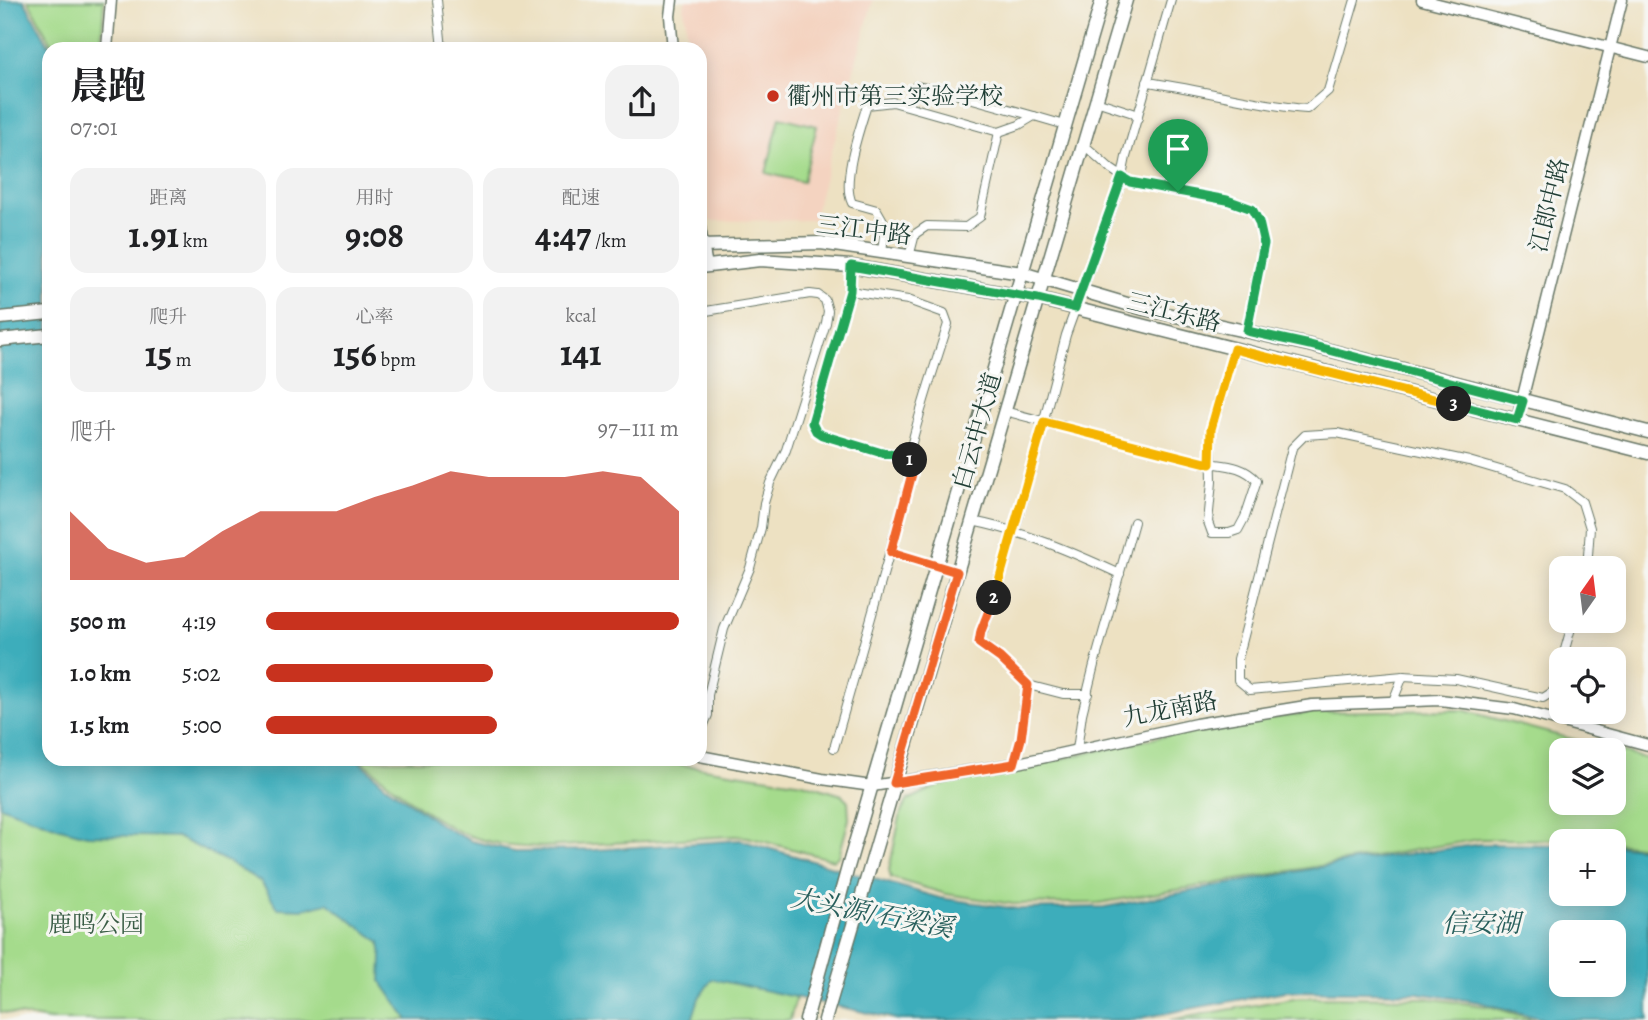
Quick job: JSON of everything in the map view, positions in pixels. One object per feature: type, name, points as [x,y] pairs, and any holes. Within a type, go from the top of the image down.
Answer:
[{"type":"main road","name":"白云中大道","points":[[806,1020],[848,867],[1102,0]]},
{"type":"main road","name":"白云中大道","points":[[825,1020],[1126,0]]},
{"type":"main road","name":"三江中路","points":[[707,246],[821,243],[1022,273]]},
{"type":"main road","name":"三江中路","points":[[707,267],[760,260],[851,266],[1015,296]]},
{"type":"main road","name":"三江东路","points":[[1022,273],[1144,309],[1310,345],[1648,432]]},
{"type":"main road","name":"三江东路","points":[[1015,296],[1075,308],[1648,453]]},
{"type":"main road","points":[[0,318],[42,314]]},
{"type":"main road","points":[[0,340],[42,336]]},
{"type":"street","points":[[108,42],[111,0]]},
{"type":"street","points":[[437,0],[441,42]]},
{"type":"street","points":[[672,0],[670,16],[672,42]]},
{"type":"street","points":[[1088,694],[1063,694],[1028,685],[1000,658],[979,643],[1014,530],[1075,308],[1122,177],[1171,0]]},
{"type":"street","points":[[1147,82],[1190,88],[1269,106],[1307,109],[1328,91],[1356,0]]},
{"type":"street","points":[[1422,0],[1648,57]]},
{"type":"street","name":"江郎中路","points":[[1517,420],[1622,0]]},
{"type":"street","points":[[916,86],[1065,125]]},
{"type":"street","points":[[1096,101],[1133,113],[1138,118]]},
{"type":"street","points":[[882,253],[885,224],[877,210],[852,203],[848,196],[856,144],[867,105],[893,102],[999,132],[1034,116]]},
{"type":"street","points":[[909,257],[915,234],[927,226],[966,227],[980,217],[999,132]]},
{"type":"street","points":[[1083,144],[1130,182],[1227,200],[1252,209],[1259,222],[1264,244],[1247,331]]},
{"type":"street","points":[[851,266],[850,291],[812,423],[822,435],[882,453],[909,457]]},
{"type":"street","points":[[834,748],[891,552],[913,470],[909,457],[917,424],[948,324],[944,313],[908,300],[850,291]]},
{"type":"street","points":[[707,311],[810,294],[825,300],[828,311],[786,450],[770,483],[764,503],[753,561],[724,629],[708,695],[707,717]]},
{"type":"street","points":[[1004,411],[1210,464],[1246,469],[1257,481],[1238,530],[1228,533],[1212,533],[1208,522],[1212,482],[1210,464],[1211,429],[1234,349]]},
{"type":"street","points":[[1549,694],[1543,698],[1456,679],[1403,676],[1250,690],[1238,680],[1238,659],[1292,448],[1305,435],[1337,433],[1469,461],[1565,489],[1583,502],[1590,528],[1588,556]]},
{"type":"street","points":[[972,521],[1014,530],[1062,547],[1120,574]]},
{"type":"street","points":[[1077,750],[1082,714],[1134,522]]},
{"type":"street","points":[[891,552],[957,572]]},
{"type":"street","points":[[1393,701],[1403,676]]},
{"type":"street","points":[[1014,764],[1021,739],[1028,685]]},
{"type":"street","name":"九龙南路","points":[[707,757],[872,786],[1014,764],[1196,724],[1307,705],[1440,700],[1514,709],[1648,746]]},
{"type":"shaded area","name":"衢州市第三实验学校","points":[[685,0],[873,0],[813,220],[710,221],[707,198],[707,42],[688,42]]},
{"type":"green space","points":[[28,0],[104,0],[101,42],[50,42]]},
{"type":"green space","points":[[780,117],[817,126],[803,182],[766,173]]},
{"type":"green space","points":[[1462,710],[1568,738],[1549,738],[1549,815],[1626,815],[1626,753],[1648,759],[1648,847],[1626,844],[1626,829],[1549,829],[1549,840],[1480,839],[1099,903],[1013,904],[946,894],[891,878],[889,870],[901,812],[908,800],[938,786],[1196,729],[1314,712]]},
{"type":"green space","points":[[368,766],[690,766],[803,783],[842,795],[848,801],[849,819],[839,856],[833,860],[734,836],[542,847],[508,845],[459,832],[414,803]]},
{"type":"green space","name":"鹿鸣公园","points":[[0,800],[178,831],[325,899],[385,940],[422,1020],[50,1020],[0,1012]]},
{"type":"green space","points":[[711,974],[798,991],[790,1020],[686,1020]]},
{"type":"green space","points":[[1299,997],[1426,998],[1492,1007],[1535,1020],[1170,1020]]},
{"type":"water","points":[[0,0],[24,0],[47,42],[42,42],[42,766],[364,766],[384,784],[442,826],[471,841],[515,851],[593,850],[740,840],[940,898],[1019,909],[1104,907],[1343,863],[1481,844],[1549,845],[1549,906],[1626,906],[1626,846],[1648,849],[1648,1020],[1546,1020],[1479,1002],[1418,993],[1286,991],[1130,1020],[900,1020],[712,979],[699,998],[692,1020],[408,1020],[381,981],[380,942],[327,903],[303,909],[278,908],[261,882],[177,837],[87,835],[0,806]]},
{"type":"place","name":"衢州市第三实验学校","points":[[773,96]]},
{"type":"route","points":[[1122,177],[1130,182],[1178,191],[1227,200],[1252,209],[1259,222],[1264,244],[1247,331],[1523,401],[1517,420],[1234,349],[1211,429],[1210,464],[1044,422],[1019,515],[979,643],[1000,658],[1028,685],[1021,739],[1014,764],[894,783],[957,572],[891,552],[913,470],[909,457],[853,446],[822,435],[812,423],[850,291],[851,266],[1075,308],[1122,177]]},
{"type":"water label","name":"大头源/石梁溪","points":[[872,913]]},
{"type":"water label","name":"信安湖","points":[[1481,923]]}]
